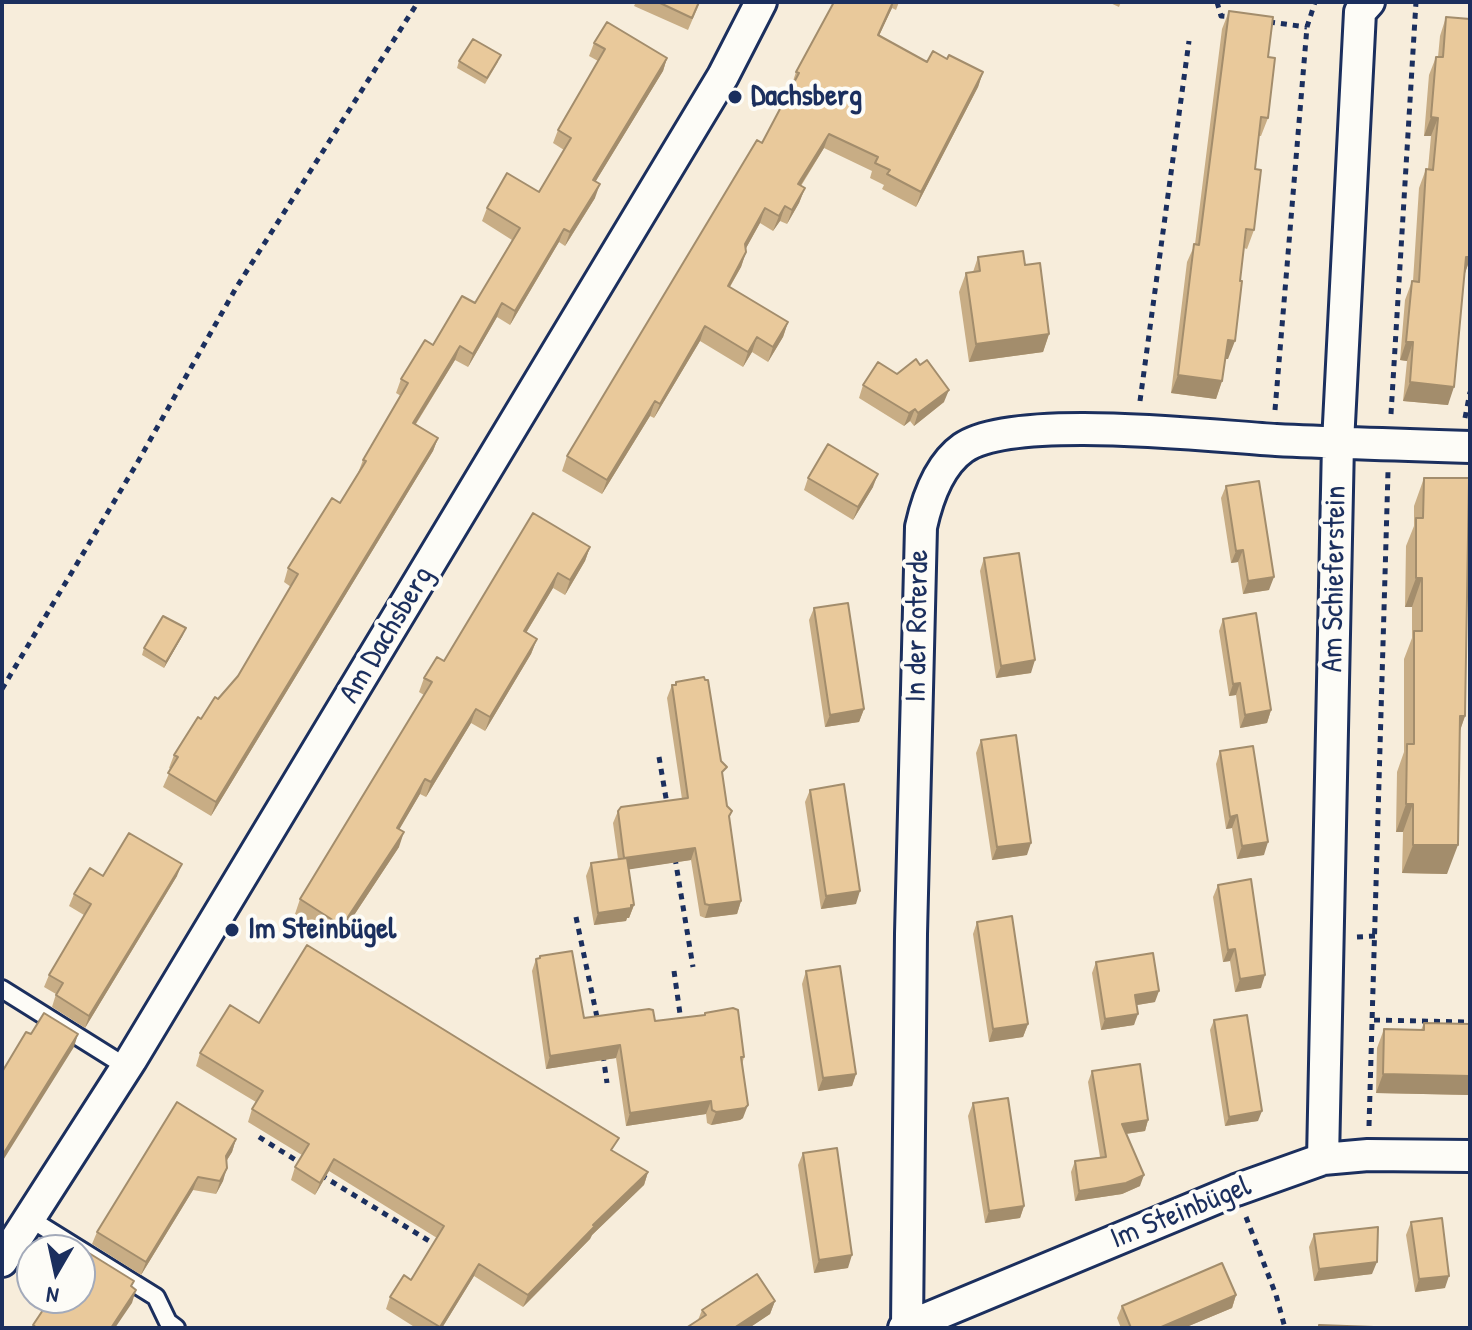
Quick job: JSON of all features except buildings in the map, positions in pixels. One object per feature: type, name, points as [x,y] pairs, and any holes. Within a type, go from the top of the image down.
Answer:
[{"type":"street","name":"Am Dachsberg","points":[[2,1261],[131,1060],[723,76],[761,2]]},
{"type":"street","name":"Am Schieferstein","points":[[1323,1159],[1338,443],[1360,12],[1369,2]]},
{"type":"street","name":"In der Roterde","points":[[905,1327],[921,527],[930,494],[946,467],[962,449],[984,437],[1033,429],[1470,447]]},
{"type":"street","name":"Im Steinbügel","points":[[905,1327],[1236,1190],[1323,1159],[1368,1155],[1470,1156]]},
{"type":"lane","points":[[2,989],[125,1066]]},
{"type":"lane","points":[[29,1218],[156,1297],[168,1322],[176,1328]]},
{"type":"path","points":[[2,689],[136,465],[236,288],[418,2]]},
{"type":"path","points":[[1217,2],[1221,16],[1236,18]]},
{"type":"path","points":[[1273,440],[1307,27],[1315,2]]},
{"type":"path","points":[[1368,1155],[1389,444],[1416,2]]},
{"type":"path","points":[[1264,21],[1307,27]]},
{"type":"path","points":[[1136,432],[1189,41]]},
{"type":"path","points":[[659,757],[669,817]]},
{"type":"path","points":[[674,847],[693,967]]},
{"type":"path","points":[[576,917],[599,1026]]},
{"type":"path","points":[[674,971],[683,1033]]},
{"type":"path","points":[[1374,1020],[1470,1022]]},
{"type":"path","points":[[601,1040],[607,1083]]},
{"type":"path","points":[[259,1137],[444,1250]]},
{"type":"path","points":[[1236,1190],[1276,1295],[1285,1328]]},
{"type":"place","name":"Dachsberg","points":[[735,97]]},
{"type":"place","name":"Im Steinbügel","points":[[232,930]]}]
